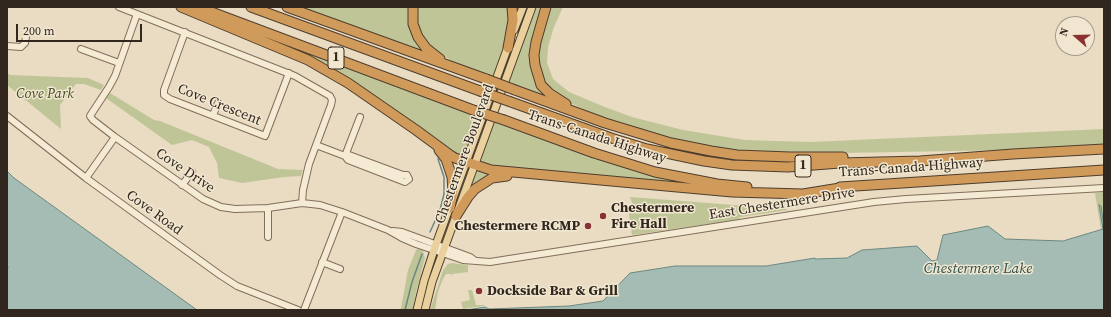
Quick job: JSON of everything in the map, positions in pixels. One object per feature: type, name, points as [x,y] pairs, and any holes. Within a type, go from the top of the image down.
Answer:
[{"type":"highway","points":[[181,7],[308,60],[348,83],[455,158],[491,170],[732,192],[803,194],[846,187]]},
{"type":"highway","name":"Trans-Canada Highway","points":[[198,7],[474,110],[628,164],[655,172],[702,181],[738,186],[790,189],[846,187],[1104,170]]},
{"type":"highway","name":"Trans-Canada Highway","points":[[251,7],[611,138],[647,149],[704,161],[788,167],[840,163],[920,161],[1104,149]]},
{"type":"highway","points":[[288,7],[605,123],[671,143],[711,151],[737,155],[808,158],[1041,153]]},
{"type":"highway","points":[[413,7],[413,24],[421,43],[436,57],[458,70]]},
{"type":"highway","points":[[508,48],[513,20],[512,7]]},
{"type":"highway","points":[[546,7],[536,42],[534,55],[535,65],[541,85],[560,101],[605,123]]},
{"type":"highway","points":[[433,143],[446,159],[451,171],[453,191],[450,208]]},
{"type":"highway","points":[[456,216],[468,197],[476,189],[492,178],[522,173]]},
{"type":"main road","name":"Chestermere Boulevard","points":[[425,310],[429,290],[456,216],[471,163],[508,48],[523,7]]},
{"type":"main road","points":[[510,66],[516,41],[528,7]]},
{"type":"main road","name":"Chestermere Boulevard","points":[[417,310],[424,280],[450,208],[471,163],[532,7]]},
{"type":"street","points":[[119,7],[289,73],[324,92],[332,100],[305,180],[302,203]]},
{"type":"street","name":"Cove Drive","points":[[137,14],[109,86],[90,116],[93,120],[182,185],[203,199],[221,207],[235,209],[268,208],[302,203],[320,205],[388,230],[402,238],[443,251]]},
{"type":"street","name":"Cove Crescent","points":[[185,32],[164,90],[164,95],[265,136],[289,73]]},
{"type":"street","points":[[7,46],[21,46],[25,43],[26,37]]},
{"type":"street","points":[[81,50],[119,63]]},
{"type":"street","points":[[213,115],[218,103]]},
{"type":"street","name":"Cove Road","points":[[7,116],[86,178],[220,276],[237,286],[298,310]]},
{"type":"street","points":[[346,156],[360,117]]},
{"type":"street","points":[[86,178],[115,137]]},
{"type":"street","points":[[316,145],[346,156],[349,155],[403,175],[407,175],[409,179],[405,182],[348,160],[346,156]]},
{"type":"street","points":[[182,185],[192,172]]},
{"type":"street","name":"East Chestermere Drive","points":[[443,251],[463,260],[490,262],[874,202],[1104,188]]},
{"type":"street","points":[[268,208],[268,237]]},
{"type":"street","points":[[304,310],[342,212]]},
{"type":"street","points":[[322,262],[340,269]]},
{"type":"green space","points":[[295,7],[410,7],[424,52]]},
{"type":"green space","points":[[417,7],[509,7],[510,17],[506,39],[493,78],[455,63],[430,47],[422,38],[418,27]]},
{"type":"green space","points":[[535,7],[542,7],[531,62],[533,76],[540,89],[549,98],[508,84]]},
{"type":"green space","points":[[549,7],[563,7],[554,27],[548,47],[547,63],[553,79],[569,92],[605,107],[632,117],[683,130],[745,140],[810,142],[1104,129],[1104,145],[1011,150],[786,154],[736,151],[667,138],[585,110],[562,99],[546,84],[538,67],[537,48]]},
{"type":"green space","points":[[284,45],[479,116],[464,157],[459,157],[331,68]]},
{"type":"green space","name":"Cove Park","points":[[7,73],[10,75],[88,78],[104,85],[101,90],[84,84],[76,84],[60,105],[61,129],[7,85]]},
{"type":"green space","points":[[110,93],[154,120],[160,121],[278,169],[303,170],[301,176],[242,183],[219,178],[217,163],[209,147],[192,140],[172,145],[106,98]]},
{"type":"green space","points":[[494,121],[633,170],[680,181],[681,183],[489,167],[480,161]]},
{"type":"green space","points":[[477,169],[495,174],[470,188]]},
{"type":"green space","points":[[1104,192],[1104,229],[1101,230],[1095,193]]},
{"type":"green space","points":[[630,197],[788,210],[741,217],[737,220],[632,235],[628,208],[633,206]]},
{"type":"green space","points":[[420,248],[423,251],[425,258],[413,310],[400,310],[408,270],[416,250]]},
{"type":"green space","points":[[448,264],[468,265],[468,272],[452,274],[451,277],[451,274],[446,274],[438,292],[435,310],[430,310],[443,270]]},
{"type":"green space","points":[[468,290],[472,290],[476,305],[484,306],[463,309],[461,302],[470,300]]},
{"type":"water","points":[[7,171],[14,178],[197,310],[7,310]]},
{"type":"water","name":"Chestermere Lake","points":[[1099,205],[1101,206],[1104,226],[1104,310],[467,310],[485,307],[489,309],[569,306],[603,301],[630,273],[675,266],[766,266],[815,258],[847,258],[862,250],[917,246],[932,261],[937,260],[943,235],[988,226],[1005,239],[1063,241],[1103,229]]},
{"type":"waterway","points":[[430,232],[440,210],[444,194],[444,177],[438,159]]},
{"type":"waterway","points":[[405,310],[412,282],[422,254]]},
{"type":"place","name":"Chestermere Fire Hall","points":[[603,216]]},
{"type":"place","name":"Chestermere RCMP","points":[[588,226]]},
{"type":"place","name":"Dockside Bar & Grill","points":[[479,291]]}]
